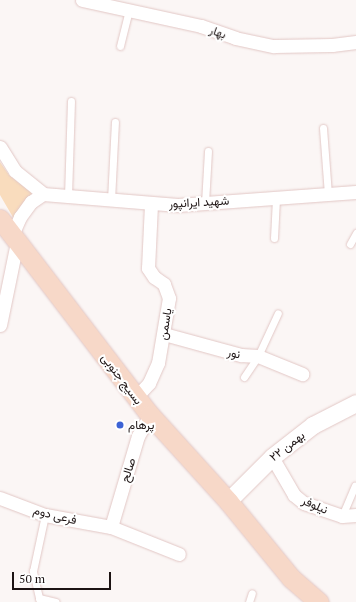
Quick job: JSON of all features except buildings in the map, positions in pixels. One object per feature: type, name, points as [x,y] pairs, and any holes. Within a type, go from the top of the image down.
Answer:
[{"type":"main road","name":"بسیج جنوبی","points":[[0,219],[150,415],[228,501],[291,578],[319,602]]},
{"type":"street","name":"بهار","points":[[82,0],[201,26],[235,38],[274,46],[332,45],[356,42]]},
{"type":"street","points":[[0,147],[16,171],[43,194],[31,202],[20,217],[0,325]]},
{"type":"street","name":"شهید ایرانپور","points":[[43,194],[151,204],[205,203],[356,192]]},
{"type":"street","name":"یاسمن","points":[[136,397],[149,382],[158,363],[169,298],[164,284],[154,277],[148,268],[151,204]]},
{"type":"street","name":"نور","points":[[164,334],[241,355],[258,356],[302,374]]},
{"type":"street","name":"۲۲ بهمن","points":[[228,501],[272,457],[313,426],[356,403]]},
{"type":"street","name":"صالح","points":[[111,527],[138,436],[150,415]]},
{"type":"street","name":"نیلوفر","points":[[272,457],[294,495],[304,503],[342,516],[356,515]]},
{"type":"street","name":"فرعی دوم","points":[[1,500],[45,515],[111,527],[179,554]]},
{"type":"lane","points":[[120,46],[129,10]]},
{"type":"lane","points":[[68,196],[71,101]]},
{"type":"lane","points":[[112,200],[115,122]]},
{"type":"lane","points":[[323,128],[328,194]]},
{"type":"lane","points":[[205,203],[208,151]]},
{"type":"lane","points":[[274,238],[276,198]]},
{"type":"lane","points":[[350,244],[356,233]]},
{"type":"lane","points":[[244,377],[258,356],[278,313]]},
{"type":"lane","points":[[342,516],[354,486]]},
{"type":"lane","points":[[45,515],[33,571],[39,600],[56,602]]},
{"type":"lane","points":[[248,602],[252,593]]},
{"type":"shaded area","points":[[0,162],[9,175],[32,193],[21,206],[14,219],[0,195]]},
{"type":"place","name":"پرهام","points":[[120,425]]}]
